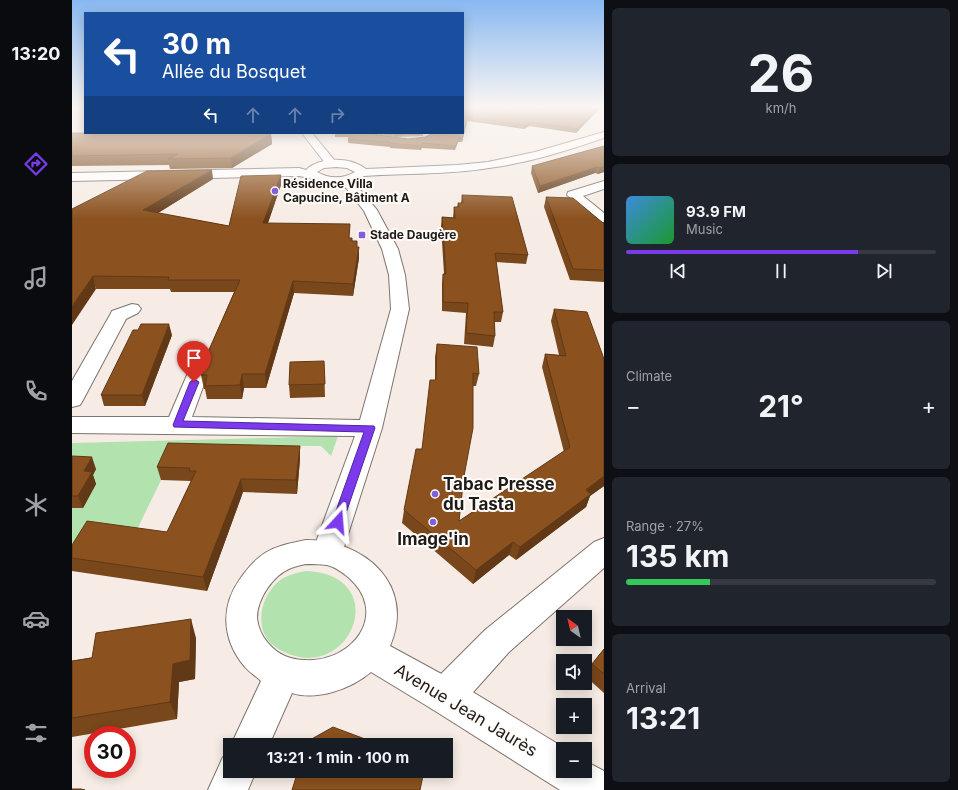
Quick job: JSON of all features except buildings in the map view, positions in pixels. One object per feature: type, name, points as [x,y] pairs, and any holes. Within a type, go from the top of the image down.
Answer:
[{"type":"street","points":[[312,144],[323,167],[321,179],[352,177],[375,172],[439,170],[502,163],[576,144]]},
{"type":"street","points":[[72,177],[299,172],[323,167],[351,165],[352,177],[390,249],[397,275],[400,309],[370,428],[327,553]]},
{"type":"street","points":[[604,185],[573,195],[604,220]]},
{"type":"street","points":[[590,209],[604,207]]},
{"type":"street","points":[[72,400],[119,315],[132,309]]},
{"type":"street","points":[[177,425],[200,368]]},
{"type":"street","points":[[72,425],[370,428]]},
{"type":"street","points":[[445,696],[497,641],[604,550]]},
{"type":"street","points":[[306,552],[327,553],[345,558],[360,568],[372,581],[379,597],[381,615],[378,634],[368,652],[351,666],[330,676],[306,679],[282,675],[262,662],[248,644],[241,624],[243,603],[252,584],[266,568],[285,557],[306,552]]},
{"type":"street","name":"Avenue Jean Jaurès","points":[[368,652],[445,696],[584,782]]},
{"type":"street","points":[[253,738],[282,675]]},
{"type":"street","points":[[228,790],[234,778]]},
{"type":"green space","points":[[338,436],[331,456],[321,446],[178,445],[132,540],[72,569],[72,443]]},
{"type":"green space","points":[[306,571],[334,577],[350,591],[356,609],[352,628],[341,644],[324,655],[302,657],[277,648],[269,642],[264,634],[261,615],[266,597],[278,582],[288,576]]},
{"type":"place","name":"Résidence Villa Capucine, Bâtiment A","points":[[275,191]]},
{"type":"place","name":"Stade Daugère","points":[[362,235]]},
{"type":"place","name":"Tabac Presse du Tasta","points":[[435,494]]},
{"type":"place","name":"Image'in","points":[[433,522]]},
{"type":"route","points":[[194,382],[177,425],[370,428],[338,522]]}]
